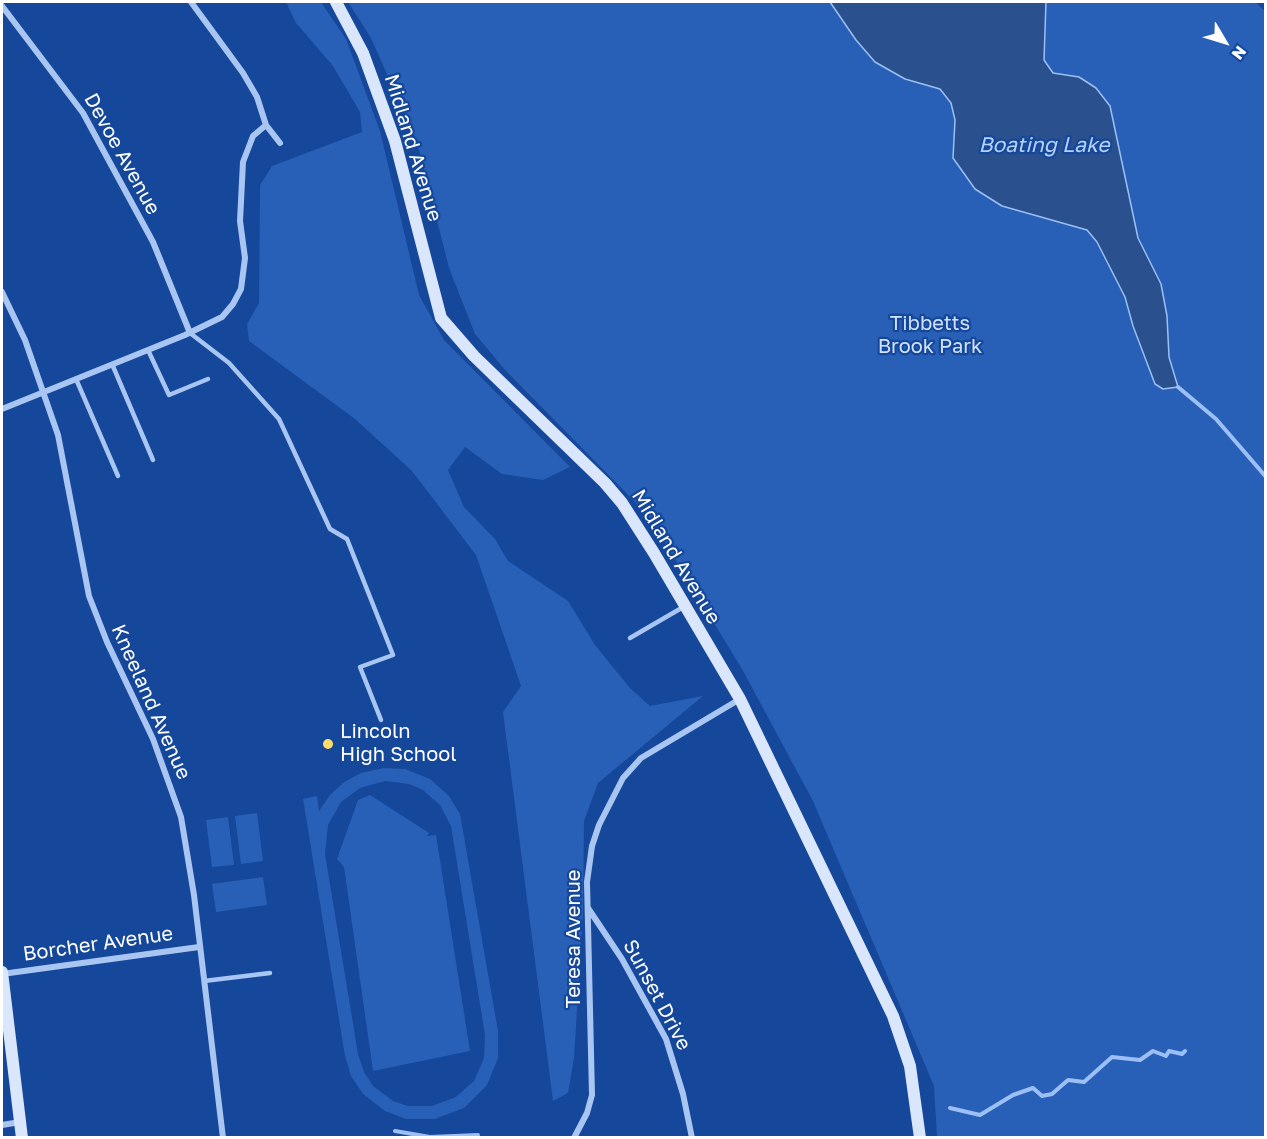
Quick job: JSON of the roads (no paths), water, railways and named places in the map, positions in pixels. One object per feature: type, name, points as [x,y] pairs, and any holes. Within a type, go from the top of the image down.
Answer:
[{"type":"street","points":[[191,2],[243,73],[257,97],[266,125],[280,143]]},
{"type":"street","name":"Midland Avenue","points":[[336,2],[363,53],[394,141],[441,318],[474,356],[605,483],[648,543],[740,699],[892,1016],[912,1076],[920,1137]]},
{"type":"street","name":"Devoe Avenue","points":[[2,6],[83,114],[153,242],[190,333]]},
{"type":"street","points":[[2,409],[190,333],[222,317],[241,289],[245,258],[240,221],[243,162],[253,136],[266,125]]},
{"type":"street","name":"Kneeland Avenue","points":[[2,292],[25,340],[45,392],[58,435],[89,596],[101,630],[153,739],[181,817],[194,895],[223,1137]]},
{"type":"street","name":"Teresa Avenue","points":[[574,1137],[587,1113],[592,1095],[587,882],[592,846],[604,810],[623,778],[641,758],[740,699]]},
{"type":"street","name":"Sunset Drive","points":[[588,908],[622,959],[666,1039],[681,1087],[692,1137]]},
{"type":"street","name":"Borcher Avenue","points":[[2,973],[199,947]]},
{"type":"street","points":[[2,973],[22,1137]]},
{"type":"street","points":[[2,1125],[20,1122]]},
{"type":"lane","points":[[190,333],[229,363],[279,419],[330,529],[347,538],[393,655],[360,667],[381,720]]},
{"type":"lane","points":[[148,350],[169,395],[208,379]]},
{"type":"lane","points":[[112,364],[153,460]]},
{"type":"lane","points":[[76,379],[118,476]]},
{"type":"lane","points":[[630,638],[685,606]]},
{"type":"lane","points":[[204,981],[270,974]]},
{"type":"water","name":"Boating Lake","points":[[830,2],[1046,2],[1044,60],[1053,73],[1079,77],[1096,88],[1110,106],[1138,238],[1161,284],[1167,316],[1169,357],[1178,387],[1163,389],[1155,384],[1133,326],[1125,297],[1097,242],[1087,230],[1002,206],[975,189],[953,158],[955,120],[951,103],[940,89],[905,79],[875,62],[856,40]]},
{"type":"waterway","points":[[1178,387],[1216,419],[1266,477]]},
{"type":"waterway","points":[[950,1108],[980,1115],[1013,1095],[1033,1088],[1042,1096],[1052,1094],[1068,1080],[1084,1082],[1112,1057],[1140,1060],[1153,1051],[1166,1056],[1169,1051],[1182,1054],[1185,1051]]},
{"type":"waterway","points":[[395,1131],[430,1137],[478,1135]]},
{"type":"place","name":"Lincoln High School","points":[[328,744]]},
{"type":"park label","name":"Tibbetts Brook Park","points":[[930,336]]}]
